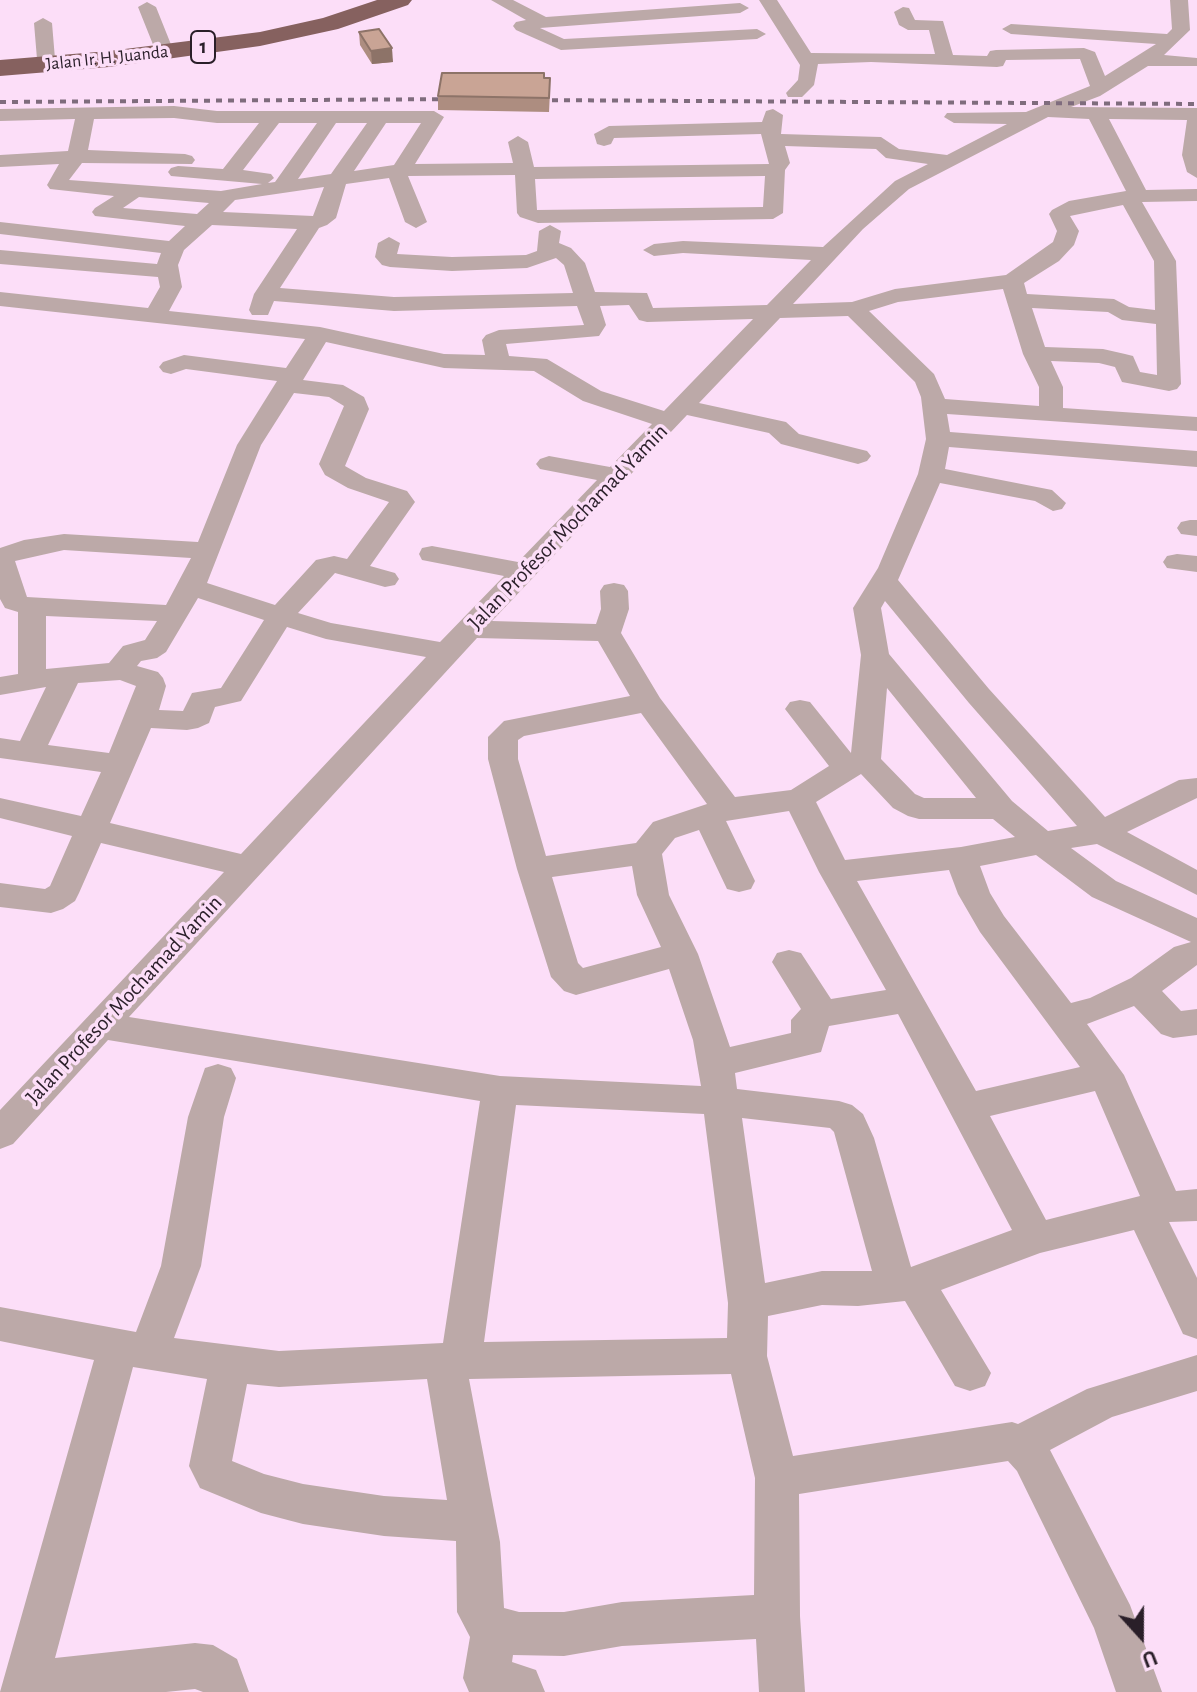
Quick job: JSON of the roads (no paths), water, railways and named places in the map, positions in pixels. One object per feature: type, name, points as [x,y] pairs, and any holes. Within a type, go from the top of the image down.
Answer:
[{"type":"highway","name":"Jalan Ir. H. Juanda","points":[[0,65],[260,33],[400,0]]},
{"type":"highway","name":"Jalan Ir. H. Juanda","points":[[0,65],[109,59],[226,44],[297,32],[370,7]]},
{"type":"street","points":[[500,0],[543,22]]},
{"type":"street","points":[[768,0],[806,59],[809,75],[795,93]]},
{"type":"street","points":[[1174,38],[1182,25],[1179,0]]},
{"type":"street","points":[[738,4],[762,42],[561,45],[522,26],[543,22],[738,4]]},
{"type":"street","points":[[806,59],[871,57],[997,62],[991,34],[1013,34],[1008,6]]},
{"type":"street","points":[[147,7],[163,47]]},
{"type":"street","points":[[903,12],[908,25],[937,25],[945,60]]},
{"type":"street","points":[[43,23],[46,59]]},
{"type":"street","points":[[1011,29],[1197,37]]},
{"type":"street","name":"Jalan Profesor Mochamad Yamin","points":[[0,1134],[447,652],[827,254],[897,189],[1005,134],[1034,115],[1096,98],[1174,38]]},
{"type":"street","points":[[996,55],[1089,56],[1096,98],[1134,196],[1165,261],[1168,385],[1128,376],[1125,361],[1103,356],[1035,354]]},
{"type":"street","points":[[1146,60],[1192,62]]},
{"type":"street","points":[[1096,98],[1123,93]]},
{"type":"street","points":[[1096,98],[1197,114],[1192,155],[1197,172]]},
{"type":"street","points":[[0,115],[174,112],[217,117],[434,117],[398,175],[416,222]]},
{"type":"street","points":[[86,113],[77,156],[61,174],[57,185],[226,198]]},
{"type":"street","points":[[954,117],[1034,115]]},
{"type":"street","points":[[160,191],[217,117]]},
{"type":"street","points":[[229,175],[273,118]]},
{"type":"street","points":[[284,183],[330,118]]},
{"type":"street","points":[[137,190],[102,212],[206,220],[311,223],[325,218],[337,180],[380,118]]},
{"type":"street","points":[[604,140],[604,134],[609,132],[772,128],[881,143],[893,154],[948,161]]},
{"type":"street","points":[[155,315],[171,287],[167,271],[174,248],[226,198],[236,193],[284,183],[337,180],[400,170],[505,167],[684,193],[773,213],[775,170],[780,163],[772,128]]},
{"type":"street","points":[[518,142],[525,172],[529,216],[643,214],[684,193],[775,170]]},
{"type":"street","points":[[0,161],[77,156],[182,166],[284,183]]},
{"type":"street","points":[[1015,291],[1066,241],[1068,231],[1059,214],[1062,211],[1088,203],[1134,196],[1197,195]]},
{"type":"street","points":[[641,269],[653,261],[654,250],[643,214]]},
{"type":"street","points":[[389,243],[386,257],[390,260],[452,264],[527,261],[545,257],[553,216]]},
{"type":"street","points":[[255,327],[265,294],[311,223]]},
{"type":"street","points":[[0,228],[174,248]]},
{"type":"street","points":[[498,362],[494,340],[499,337],[591,331],[595,325],[574,263],[563,253],[547,246]]},
{"type":"street","points":[[654,250],[683,247],[827,254]]},
{"type":"street","points":[[0,257],[167,271]]},
{"type":"street","points":[[421,303],[431,261]]},
{"type":"street","points":[[1015,291],[1035,354],[1051,387],[1051,412]]},
{"type":"street","points":[[265,294],[366,303],[639,298],[641,308],[647,315],[772,314],[854,309],[905,294],[1015,291],[1114,306],[1122,313],[1164,318]]},
{"type":"street","points":[[0,299],[320,334],[444,361],[539,364],[592,396],[676,414],[777,427],[790,439],[858,456]]},
{"type":"street","points":[[782,1692],[777,1616],[777,1478],[747,1356],[748,1303],[716,1064],[711,1040],[681,954],[653,895],[646,853],[664,830],[717,811],[799,799],[857,764],[875,655],[867,608],[892,568],[931,474],[938,439],[930,386],[917,369],[854,309]]},
{"type":"street","points":[[120,671],[133,652],[147,652],[156,646],[175,614],[208,551],[249,445],[320,334]]},
{"type":"street","points":[[1167,356],[1197,361]]},
{"type":"street","points":[[171,367],[184,362],[289,380],[335,390],[355,402],[357,409],[332,464],[334,470],[357,483],[398,496],[402,502],[353,570]]},
{"type":"street","points":[[934,406],[1197,424]]},
{"type":"street","points":[[938,439],[1197,459]]},
{"type":"street","points":[[549,464],[617,476]]},
{"type":"street","points":[[931,474],[1043,495],[1053,503]]},
{"type":"street","points":[[175,614],[32,607],[15,602],[0,557],[24,548],[64,542],[208,551]]},
{"type":"street","points":[[432,554],[525,572]]},
{"type":"street","points":[[141,718],[187,721],[198,716],[202,700],[231,695],[280,616],[326,566],[334,564],[385,579]]},
{"type":"street","points":[[883,580],[979,696],[1101,832],[1197,884]]},
{"type":"street","points":[[191,587],[364,640],[447,652]]},
{"type":"street","points":[[614,591],[615,609],[607,633],[717,811],[739,881]]},
{"type":"street","points":[[32,607],[32,680]]},
{"type":"street","points":[[472,629],[607,633]]},
{"type":"street","points":[[875,655],[1001,808],[1040,842],[1104,889],[1197,932]]},
{"type":"street","points":[[0,686],[67,675],[120,671],[148,678],[151,686],[121,765],[59,898],[51,901],[0,895]]},
{"type":"street","points":[[67,675],[15,750],[121,765]]},
{"type":"street","points":[[648,702],[515,728],[503,737],[503,759],[563,968],[576,982],[681,954]]},
{"type":"street","points":[[800,709],[857,764],[919,809],[1001,808]]},
{"type":"street","points":[[835,872],[961,858],[1101,832],[1190,787],[1197,788]]},
{"type":"street","points":[[799,799],[835,872],[908,999],[1036,1238]]},
{"type":"street","points":[[0,808],[247,866]]},
{"type":"street","points":[[533,869],[646,853]]},
{"type":"street","points":[[961,858],[974,894],[992,924],[1106,1075],[1168,1208],[1167,1255],[1197,1322]]},
{"type":"street","points":[[1063,1018],[1100,1008],[1139,989],[1186,956],[1197,953]]},
{"type":"street","points":[[789,962],[822,1014]]},
{"type":"street","points":[[1139,989],[1173,1025],[1197,1022]]},
{"type":"street","points":[[716,1064],[808,1043],[809,1020],[822,1014],[908,999]]},
{"type":"street","points":[[102,1026],[500,1090],[720,1101],[845,1118],[855,1138],[905,1284],[970,1373]]},
{"type":"street","points":[[965,1108],[1106,1075]]},
{"type":"street","points":[[218,1078],[206,1117],[181,1266],[134,1349],[90,1457],[23,1688],[195,1666],[213,1668],[221,1675],[226,1692]]},
{"type":"street","points":[[500,1090],[453,1362],[478,1542],[480,1612],[490,1627],[519,1634],[564,1634],[622,1624],[777,1616]]},
{"type":"street","points":[[748,1303],[822,1288],[905,1284],[1036,1238],[1168,1208]]},
{"type":"street","points":[[0,1324],[230,1365],[279,1369],[388,1362],[747,1356]]},
{"type":"street","points":[[230,1365],[210,1466],[215,1474],[261,1493],[303,1504],[384,1516],[473,1522]]},
{"type":"street","points":[[1022,1446],[1041,1432],[1102,1402],[1197,1373]]},
{"type":"street","points":[[777,1478],[1012,1441],[1022,1446],[1032,1457],[1114,1621],[1139,1692]]},
{"type":"street","points":[[495,1628],[486,1678],[489,1683],[519,1686],[522,1692]]},
{"type":"railway","points":[[0,102],[460,99]]},
{"type":"railway","points":[[528,100],[1197,104]]}]
